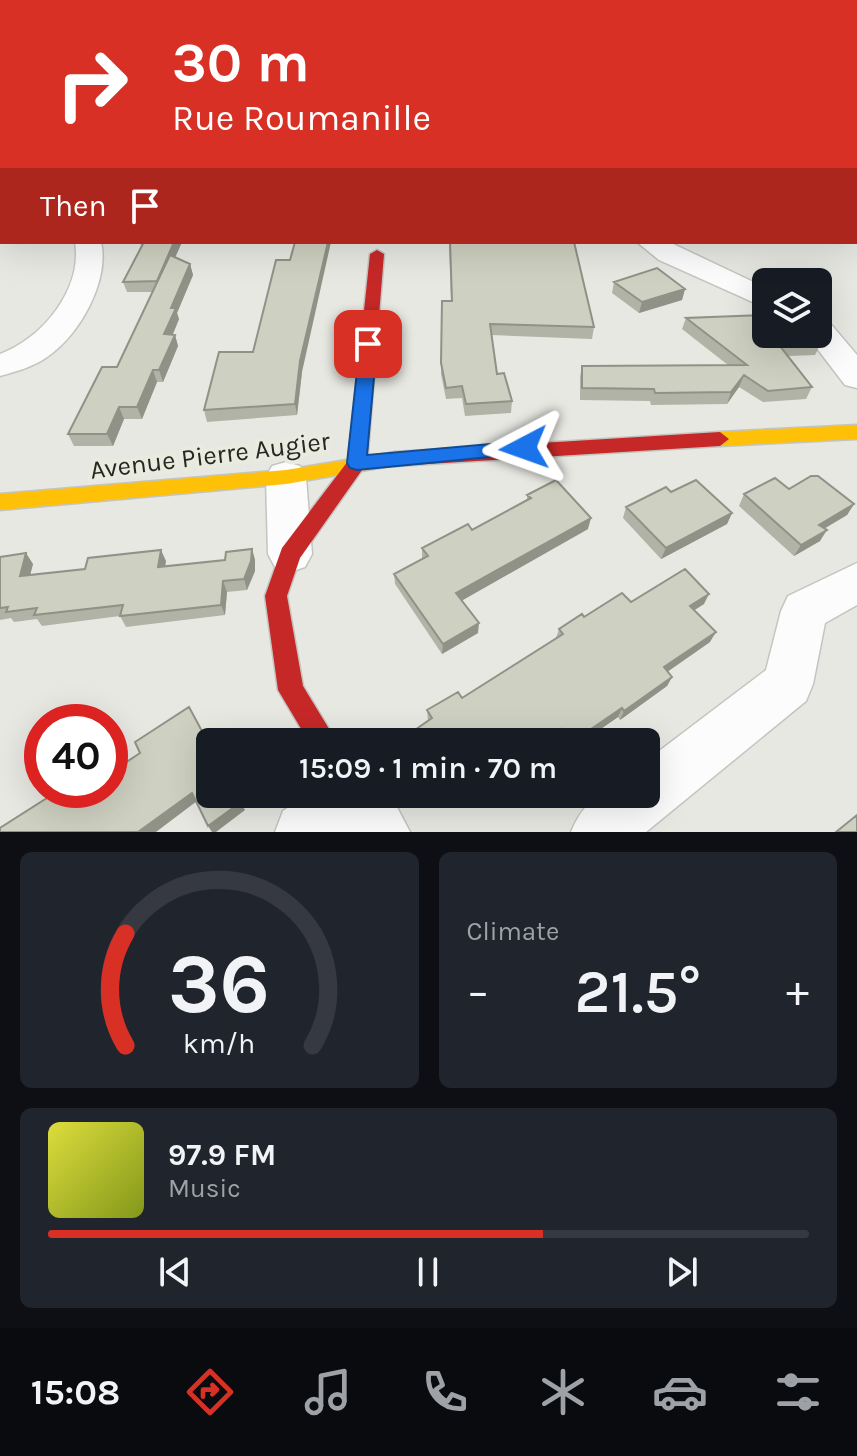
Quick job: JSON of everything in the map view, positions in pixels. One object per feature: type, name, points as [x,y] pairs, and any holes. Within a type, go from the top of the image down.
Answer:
[{"type":"street","points":[[0,365],[19,360],[48,342],[71,311],[91,262],[89,244]]},
{"type":"street","points":[[653,244],[752,293]]},
{"type":"street","points":[[315,728],[291,690],[276,596],[290,554],[357,463],[377,254]]},
{"type":"street","points":[[832,346],[857,377]]},
{"type":"street","name":"Avenue Pierre Augier","points":[[0,502],[286,477],[357,463],[555,446],[857,432]]},
{"type":"street","points":[[286,477],[290,554]]},
{"type":"street","points":[[600,832],[788,684],[804,611],[857,582]]},
{"type":"street","points":[[304,832],[336,808]]},
{"type":"street","points":[[365,808],[381,832]]},
{"type":"building","points":[[143,244],[173,244],[157,281],[123,282]]},
{"type":"building","points":[[294,244],[328,244],[300,361],[295,404],[204,410],[219,352],[253,352],[276,260],[290,260]]},
{"type":"building","points":[[450,244],[574,244],[594,327],[490,324],[497,374],[504,373],[512,401],[466,404],[462,386],[446,388],[441,363],[442,301],[452,301]]},
{"type":"building","points":[[170,255],[190,264],[171,308],[176,308],[164,334],[175,335],[159,370],[153,370],[137,407],[119,407],[107,434],[68,434],[102,367],[117,367]]},
{"type":"building","points":[[657,268],[685,289],[642,302],[614,282]]},
{"type":"building","points":[[752,316],[752,348],[782,348],[812,387],[768,391],[744,375],[731,392],[655,393],[654,389],[582,388],[582,366],[747,365],[686,318]]},
{"type":"building","points":[[811,476],[818,476],[854,504],[819,525],[827,530],[801,545],[744,494],[775,478],[789,489]]},
{"type":"building","points":[[556,480],[591,518],[456,593],[479,623],[443,644],[394,574],[428,556],[422,548],[468,524],[472,530],[531,498],[527,495]]},
{"type":"building","points":[[696,480],[732,513],[666,548],[626,507],[666,487],[671,492]]},
{"type":"building","points":[[252,549],[244,579],[223,581],[221,605],[120,616],[123,605],[34,615],[37,608],[6,612],[8,607],[0,608],[0,557],[26,553],[20,576],[85,569],[88,558],[161,550],[158,567],[225,560],[226,552]]},
{"type":"building","points":[[685,569],[709,594],[690,606],[716,632],[664,667],[672,677],[624,711],[622,708],[593,728],[418,728],[432,718],[427,710],[458,692],[462,698],[563,634],[559,629],[582,614],[584,617],[622,593],[631,602]]},
{"type":"building","points":[[189,707],[200,728],[196,728],[196,801],[192,793],[138,832],[0,832],[0,828],[31,808],[128,808],[128,761],[140,753],[135,742]]},
{"type":"building","points":[[199,808],[233,808],[208,826]]},
{"type":"building","points":[[857,815],[857,832],[836,832]]},
{"type":"traffic: slow","points":[[720,439],[857,432]]},
{"type":"traffic: slow","points":[[0,502],[286,477],[395,459]]},
{"type":"traffic: jam","points":[[315,728],[291,690],[276,596],[290,554],[357,463],[377,254]]},
{"type":"traffic: jam","points":[[395,459],[720,439]]},
{"type":"route","points":[[368,344],[357,463],[524,448]]}]
